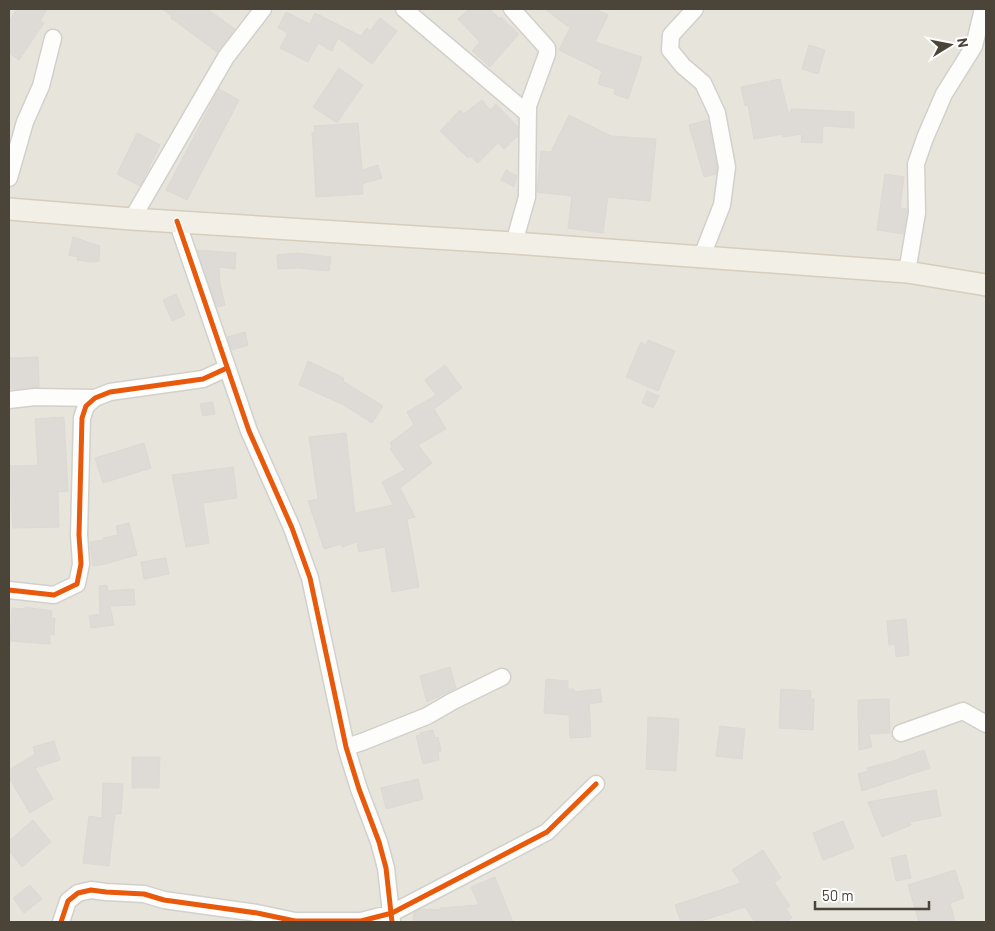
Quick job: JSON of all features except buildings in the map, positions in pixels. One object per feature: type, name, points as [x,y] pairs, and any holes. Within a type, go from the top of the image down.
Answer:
[{"type":"main road","points":[[9,209],[132,219],[702,256],[907,272],[986,285]]},
{"type":"street","points":[[132,219],[226,57],[263,9]]},
{"type":"street","points":[[404,9],[528,114]]},
{"type":"street","points":[[512,9],[547,48],[547,54],[528,106],[527,197],[514,243]]},
{"type":"street","points":[[695,9],[671,35],[670,50],[683,66],[703,83],[717,113],[727,168],[722,205],[702,256]]},
{"type":"street","points":[[907,272],[918,214],[916,164],[944,94],[980,47],[983,9]]},
{"type":"street","points":[[9,178],[25,122],[41,86],[53,38]]},
{"type":"street","points":[[177,221],[249,431],[292,528],[310,578],[346,747],[358,789],[379,842],[386,868],[392,917]]},
{"type":"street","points":[[9,590],[54,595],[77,584],[81,564],[79,535],[82,418],[86,406],[95,398],[110,392],[203,378],[227,368]]},
{"type":"street","points":[[9,400],[35,397],[95,398]]},
{"type":"street","points":[[346,747],[427,716],[502,677]]},
{"type":"street","points":[[901,733],[963,712],[986,724]]},
{"type":"street","points":[[61,922],[68,901],[78,893],[91,890],[144,894],[164,900],[295,921],[361,921],[392,917],[547,832],[596,784]]},
{"type":"shaded area","points":[[9,9],[986,9],[986,922],[9,922]]},
{"type":"cycle path","points":[[177,221],[249,431],[292,528],[310,578],[346,747],[359,789],[379,842],[386,868],[392,922]]},
{"type":"cycle path","points":[[9,590],[54,595],[77,584],[81,564],[79,535],[82,418],[86,406],[95,398],[110,392],[203,379],[227,368]]},
{"type":"cycle path","points":[[61,922],[68,901],[78,893],[91,890],[144,894],[164,900],[257,913],[295,921],[361,921],[392,913],[547,832],[596,784]]}]
